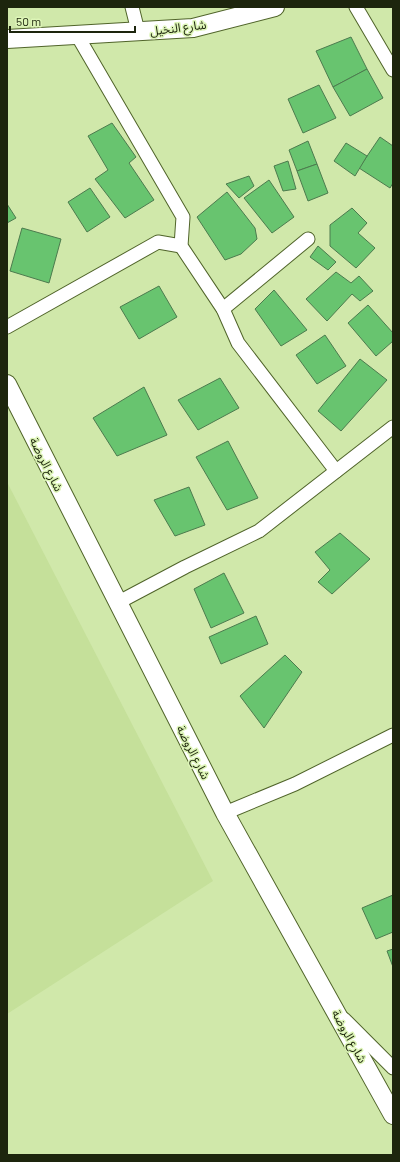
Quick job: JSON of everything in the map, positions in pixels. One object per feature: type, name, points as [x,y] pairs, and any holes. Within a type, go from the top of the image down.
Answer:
[{"type":"main road","name":"شارع النخيل","points":[[7,40],[193,28],[275,7]]},
{"type":"main road","name":"شارع الروضة","points":[[7,384],[225,813],[336,1010],[393,1115]]},
{"type":"street","points":[[132,7],[138,31]]},
{"type":"street","points":[[356,7],[393,70]]},
{"type":"street","points":[[77,35],[183,217],[181,246],[223,309],[238,343],[336,471]]},
{"type":"street","points":[[223,309],[308,239]]},
{"type":"street","points":[[7,327],[158,242],[181,246]]},
{"type":"street","points":[[119,602],[185,567],[259,531],[393,427]]},
{"type":"street","points":[[225,813],[294,784],[393,735]]},
{"type":"street","points":[[336,1010],[393,1068]]},
{"type":"shaded area","points":[[7,482],[213,881],[7,1014]]},
{"type":"building","points":[[351,37],[367,69],[333,87],[316,51]]},
{"type":"building","points":[[367,69],[383,98],[350,116],[333,87]]},
{"type":"building","points":[[319,85],[336,118],[303,133],[288,99]]},
{"type":"building","points":[[112,123],[136,157],[129,163],[154,200],[125,218],[95,179],[108,170],[88,136]]},
{"type":"building","points":[[380,137],[393,146],[393,183],[390,188],[359,168]]},
{"type":"building","points":[[308,141],[317,164],[297,171],[289,150]]},
{"type":"building","points":[[346,143],[367,156],[355,176],[334,161]]},
{"type":"building","points":[[288,161],[296,189],[283,191],[274,166]]},
{"type":"building","points":[[317,164],[328,193],[308,201],[297,171]]},
{"type":"building","points":[[249,176],[254,186],[239,198],[226,184]]},
{"type":"building","points":[[269,180],[294,217],[272,233],[244,198]]},
{"type":"building","points":[[90,188],[110,217],[87,232],[68,202]]},
{"type":"building","points":[[227,192],[255,228],[257,239],[241,254],[225,260],[197,217]]},
{"type":"building","points":[[7,204],[16,218],[7,223]]},
{"type":"building","points":[[352,208],[367,223],[358,233],[375,248],[356,268],[330,246],[330,225]]},
{"type":"building","points":[[22,228],[61,239],[49,283],[10,271]]},
{"type":"building","points":[[318,246],[336,262],[328,270],[310,257]]},
{"type":"building","points":[[336,272],[351,283],[359,276],[373,291],[360,301],[352,294],[327,321],[306,299]]},
{"type":"building","points":[[159,286],[177,317],[139,339],[120,307]]},
{"type":"building","points":[[274,290],[307,330],[281,346],[255,309]]},
{"type":"building","points":[[368,305],[393,333],[393,341],[376,356],[348,323]]},
{"type":"building","points":[[325,335],[346,366],[317,384],[296,355]]},
{"type":"building","points":[[360,359],[387,380],[341,431],[318,411]]},
{"type":"building","points":[[220,378],[239,408],[198,430],[178,400]]},
{"type":"building","points":[[144,387],[167,435],[117,456],[93,418]]},
{"type":"building","points":[[228,441],[258,498],[227,510],[196,457]]},
{"type":"building","points":[[189,487],[205,525],[175,536],[154,500]]},
{"type":"building","points":[[340,533],[370,559],[332,594],[318,582],[330,570],[315,552]]},
{"type":"building","points":[[224,573],[244,613],[211,628],[194,589]]},
{"type":"building","points":[[256,616],[268,644],[221,664],[209,637]]},
{"type":"building","points":[[285,655],[302,672],[264,728],[240,696]]},
{"type":"building","points":[[393,895],[393,932],[376,939],[362,908]]},
{"type":"building","points":[[393,949],[393,967],[387,951]]}]
